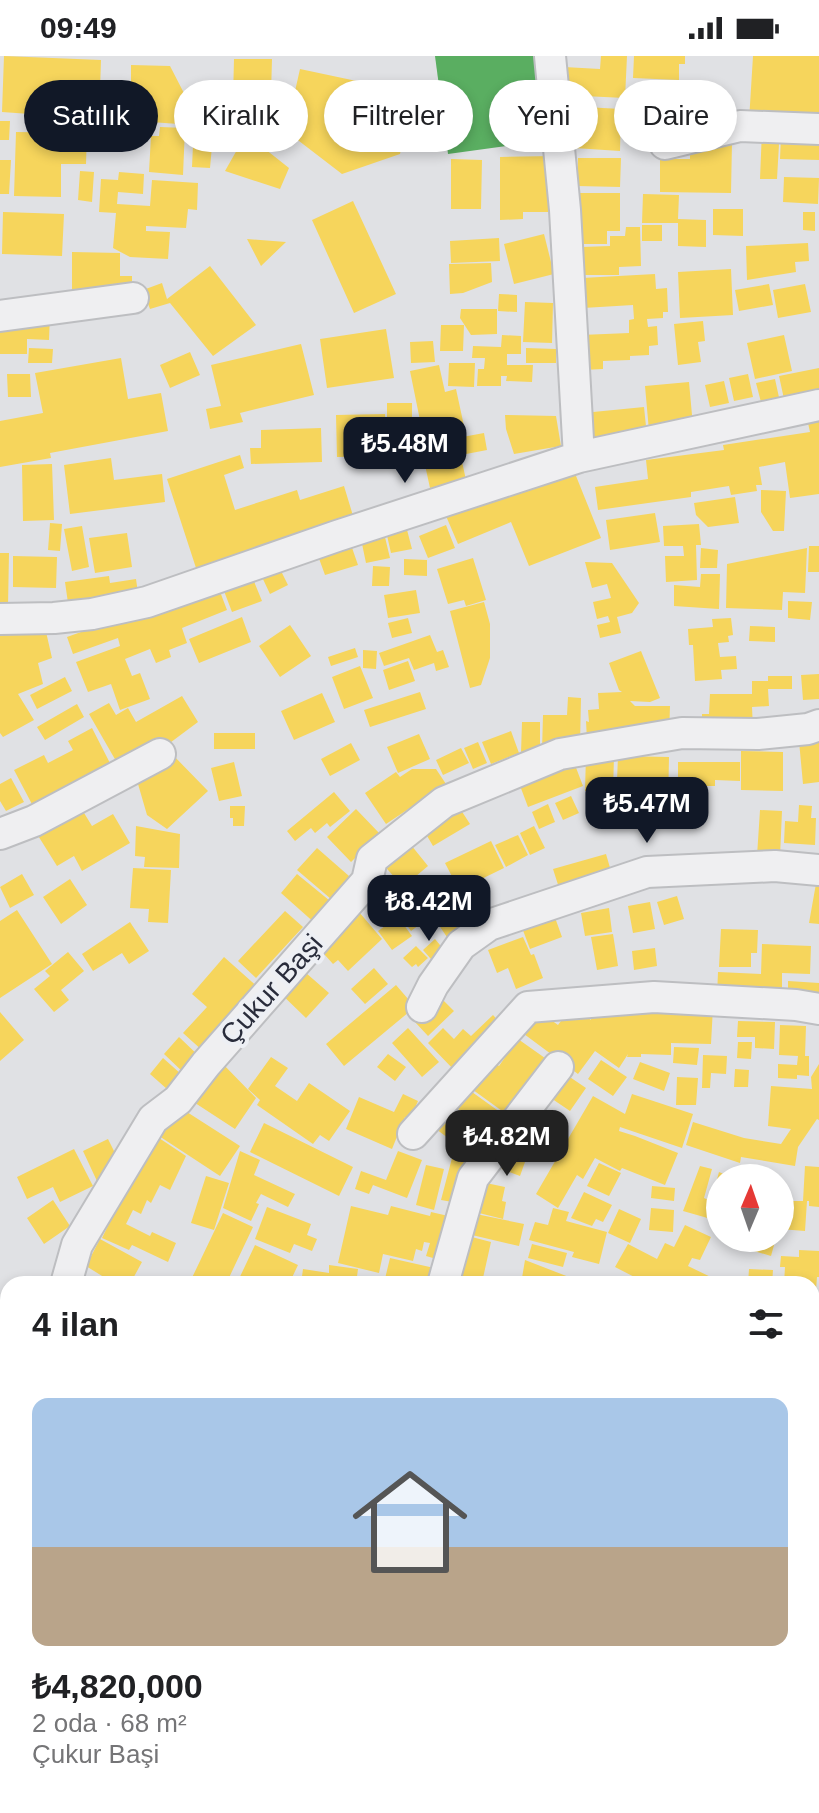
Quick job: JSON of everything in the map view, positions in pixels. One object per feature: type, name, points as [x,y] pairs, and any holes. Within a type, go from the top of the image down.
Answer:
[{"type":"street","points":[[550,56],[565,210],[579,457]]},
{"type":"street","points":[[737,127],[819,129]]},
{"type":"street","points":[[0,316],[133,298]]},
{"type":"street","points":[[0,619],[92,614],[147,602],[579,457],[819,405]]},
{"type":"street","name":"Çukur Başi","points":[[68,1276],[77,1245],[153,1119],[178,1100],[367,881],[372,859],[444,802],[560,754],[682,733],[758,734],[819,725]]},
{"type":"street","points":[[0,834],[34,821],[160,754]]},
{"type":"street","points":[[422,1007],[433,985],[461,945],[489,925],[647,872],[775,866],[819,870]]},
{"type":"street","points":[[413,1134],[528,1007],[654,997],[819,1009]]},
{"type":"street","points":[[445,1276],[473,1178],[558,1067]]},
{"type":"building: Konut","points":[[4,56],[101,60],[100,80],[24,80],[24,114],[2,112]]},
{"type":"building: Konut","points":[[601,56],[627,56],[626,80],[614,80],[614,97],[598,97],[598,80],[564,80],[564,67],[600,69]]},
{"type":"building: Konut","points":[[634,56],[685,56],[685,64],[679,64],[679,80],[633,78]]},
{"type":"building: Konut","points":[[753,56],[819,56],[819,125],[749,121]]},
{"type":"building: Konut","points":[[234,59],[272,59],[271,80],[233,80]]},
{"type":"building: Konut","points":[[131,65],[170,66],[177,80],[174,80],[174,124],[158,123],[158,80],[131,80]]},
{"type":"building: Konut","points":[[300,69],[352,80],[324,80],[324,152],[400,154],[342,174],[308,148],[308,80],[298,80]]},
{"type":"building: Konut","points":[[598,108],[614,109],[614,151],[598,150]]},
{"type":"building: Konut","points":[[0,121],[10,121],[9,140],[0,140]]},
{"type":"building: Konut","points":[[160,127],[174,128],[174,152],[184,152],[183,175],[149,172],[150,152],[158,152]]},
{"type":"building: Konut","points":[[762,130],[774,131],[774,144],[779,144],[777,179],[760,179]]},
{"type":"building: Konut","points":[[16,132],[24,132],[24,152],[86,152],[86,164],[61,164],[61,197],[14,196]]},
{"type":"building: Konut","points":[[781,135],[819,137],[819,160],[780,159]]},
{"type":"building: Konut","points":[[193,152],[211,152],[210,168],[192,167]]},
{"type":"building: Konut","points":[[236,152],[269,152],[289,168],[280,189],[225,171]]},
{"type":"building: Konut","points":[[690,152],[732,152],[731,193],[660,192],[660,159],[690,159]]},
{"type":"building: Konut","points":[[554,156],[554,212],[523,212],[523,219],[500,220],[500,157]]},
{"type":"building: Konut","points":[[578,158],[621,158],[620,187],[577,186]]},
{"type":"building: Konut","points":[[451,159],[482,160],[481,209],[451,209]]},
{"type":"building: Konut","points":[[0,160],[11,160],[9,194],[0,194]]},
{"type":"building: Konut","points":[[80,171],[94,172],[92,202],[78,200]]},
{"type":"building: Konut","points":[[119,172],[144,174],[143,194],[118,192],[117,204],[150,206],[152,180],[198,183],[197,210],[188,209],[186,228],[146,226],[146,231],[170,232],[168,259],[130,257],[113,248],[116,213],[99,212],[101,179],[118,180]]},
{"type":"building: Konut","points":[[784,177],[819,178],[818,204],[783,202]]},
{"type":"building: Konut","points":[[579,193],[620,193],[620,231],[607,231],[607,244],[579,244]]},
{"type":"building: Konut","points":[[643,194],[679,195],[678,219],[706,220],[706,247],[678,246],[678,223],[642,223]]},
{"type":"building: Konut","points":[[353,201],[396,294],[354,313],[312,220]]},
{"type":"building: Konut","points":[[713,209],[743,209],[743,236],[713,235]]},
{"type":"building: Konut","points":[[3,212],[64,214],[62,256],[2,254]]},
{"type":"building: Konut","points":[[803,212],[815,212],[815,231],[803,230]]},
{"type":"building: Konut","points":[[642,225],[662,225],[662,241],[642,241]]},
{"type":"building: Konut","points":[[626,227],[640,227],[641,266],[619,267],[619,275],[582,275],[582,247],[610,246],[610,236],[625,236]]},
{"type":"building: Konut","points":[[544,234],[554,274],[514,284],[504,244]]},
{"type":"building: Konut","points":[[499,238],[500,261],[451,263],[450,241]]},
{"type":"building: Konut","points":[[247,239],[286,242],[261,266]]},
{"type":"building: Konut","points":[[808,243],[809,261],[795,262],[796,272],[747,280],[746,246]]},
{"type":"building: Konut","points":[[72,252],[120,253],[120,276],[132,276],[132,292],[72,300]]},
{"type":"building: Konut","points":[[491,263],[492,282],[463,293],[450,294],[449,264]]},
{"type":"building: Konut","points":[[210,266],[256,325],[213,356],[170,303],[150,309],[143,290],[162,283],[167,299]]},
{"type":"building: Konut","points":[[731,269],[733,315],[680,318],[678,272]]},
{"type":"building: Konut","points":[[655,274],[656,289],[667,288],[668,312],[663,312],[663,318],[647,319],[648,327],[657,326],[658,345],[649,346],[649,355],[630,356],[630,360],[603,361],[603,369],[583,370],[581,335],[629,333],[629,320],[634,319],[633,305],[583,308],[582,278]]},
{"type":"building: Konut","points":[[769,284],[773,305],[739,311],[735,290]]},
{"type":"building: Konut","points":[[805,284],[811,312],[778,318],[773,290]]},
{"type":"building: Konut","points":[[499,294],[517,295],[517,312],[498,311]]},
{"type":"building: Konut","points":[[525,302],[553,303],[552,343],[523,342]]},
{"type":"building: Konut","points":[[461,309],[497,309],[497,334],[471,335],[460,318]]},
{"type":"building: Konut","points":[[50,314],[49,340],[27,339],[27,354],[0,354],[0,318]]},
{"type":"building: Konut","points":[[703,321],[705,341],[698,342],[701,362],[678,365],[674,324]]},
{"type":"building: Konut","points":[[441,325],[464,325],[463,351],[440,351]]},
{"type":"building: Konut","points":[[386,329],[394,378],[327,388],[320,339]]},
{"type":"building: Konut","points":[[502,335],[521,336],[521,354],[507,354],[507,365],[533,365],[532,382],[506,381],[507,376],[501,376],[501,386],[477,386],[478,369],[484,369],[485,358],[472,358],[473,346],[501,347]]},
{"type":"building: Konut","points":[[784,335],[792,371],[755,379],[747,343]]},
{"type":"building: Konut","points":[[433,341],[435,362],[411,363],[410,342]]},
{"type":"building: Konut","points":[[301,344],[314,395],[240,413],[243,422],[210,429],[206,409],[221,406],[211,365]]},
{"type":"building: Konut","points":[[29,348],[53,349],[52,363],[28,363]]},
{"type":"building: Konut","points":[[526,348],[556,349],[556,363],[526,363]]},
{"type":"building: Konut","points":[[190,352],[200,375],[170,388],[160,365]]},
{"type":"building: Konut","points":[[121,358],[128,399],[161,393],[168,431],[50,453],[51,458],[0,467],[0,421],[43,413],[35,373]]},
{"type":"building: Konut","points":[[449,363],[475,363],[474,387],[448,386]]},
{"type":"building: Konut","points":[[439,365],[445,392],[456,389],[464,426],[423,435],[410,371]]},
{"type":"building: Konut","points":[[819,368],[819,400],[784,399],[779,376]]},
{"type":"building: Konut","points":[[7,374],[30,374],[31,397],[8,397]]},
{"type":"building: Konut","points":[[748,374],[753,397],[734,401],[729,378]]},
{"type":"building: Konut","points":[[775,379],[780,402],[762,406],[756,383]]},
{"type":"building: Konut","points":[[724,381],[729,403],[710,407],[705,385]]},
{"type":"building: Konut","points":[[689,382],[693,426],[649,431],[645,386]]},
{"type":"building: Konut","points":[[387,403],[412,403],[412,442],[387,443]]},
{"type":"building: Konut","points":[[644,407],[647,436],[586,441],[583,413]]},
{"type":"building: Konut","points":[[385,414],[386,456],[337,457],[336,415]]},
{"type":"building: Konut","points":[[505,415],[556,416],[561,446],[514,454]]},
{"type":"building: Konut","points":[[819,421],[819,494],[790,498],[785,462],[759,467],[762,485],[756,485],[757,491],[731,495],[729,486],[691,492],[691,497],[598,510],[595,487],[648,479],[646,460],[724,450],[723,445],[810,432],[808,423]]},
{"type":"building: Konut","points":[[321,428],[322,462],[251,464],[250,448],[261,448],[261,430]]},
{"type":"building: Konut","points":[[484,433],[487,450],[461,455],[457,438]]},
{"type":"building: Konut","points":[[240,455],[244,468],[224,475],[235,510],[297,490],[300,500],[344,486],[354,519],[197,571],[167,479]]},
{"type":"building: Konut","points":[[461,457],[466,480],[430,488],[425,465]]},
{"type":"building: Konut","points":[[111,458],[114,480],[162,474],[165,502],[70,514],[64,465]]},
{"type":"building: Konut","points":[[52,464],[54,520],[23,521],[22,465]]},
{"type":"building: Konut","points":[[572,466],[601,538],[529,566],[511,522],[458,544],[446,516]]},
{"type":"building: Konut","points":[[761,490],[786,491],[784,531],[773,531],[761,512]]},
{"type":"building: Konut","points":[[735,497],[739,523],[708,527],[696,515],[694,503]]},
{"type":"building: Konut","points":[[655,513],[660,542],[610,550],[606,520]]},
{"type":"building: Konut","points":[[50,523],[62,524],[60,551],[48,550]]},
{"type":"building: Konut","points":[[699,524],[701,545],[696,545],[697,580],[666,582],[665,556],[684,556],[683,546],[664,546],[663,526]]},
{"type":"building: Konut","points":[[446,525],[455,548],[428,558],[419,536]]},
{"type":"building: Konut","points":[[82,526],[89,567],[72,571],[64,529]]},
{"type":"building: Konut","points":[[406,526],[412,549],[391,553],[386,531]]},
{"type":"building: Konut","points":[[127,533],[132,567],[95,573],[89,538]]},
{"type":"building: Konut","points":[[384,533],[390,558],[366,563],[361,539]]},
{"type":"building: Konut","points":[[350,542],[358,565],[325,575],[317,553]]},
{"type":"building: Konut","points":[[809,546],[819,546],[819,572],[808,572]]},
{"type":"building: Konut","points":[[701,548],[718,550],[717,568],[700,568]]},
{"type":"building: Konut","points":[[807,548],[805,593],[783,592],[782,610],[726,608],[727,564]]},
{"type":"building: Konut","points":[[0,553],[9,553],[8,606],[0,606]]},
{"type":"building: Konut","points":[[13,556],[57,557],[56,588],[13,587]]},
{"type":"building: Konut","points":[[473,558],[486,600],[466,606],[464,600],[448,604],[437,569]]},
{"type":"building: Konut","points":[[404,559],[427,560],[427,576],[404,575]]},
{"type":"building: Konut","points":[[585,562],[612,563],[639,603],[632,613],[617,617],[621,633],[600,638],[597,625],[610,622],[608,616],[597,619],[593,602],[611,598],[607,584],[592,588]]},
{"type":"building: Konut","points":[[373,566],[390,567],[389,586],[372,586]]},
{"type":"building: Konut","points":[[280,569],[288,585],[270,594],[262,577]]},
{"type":"building: Konut","points":[[701,574],[720,574],[719,609],[674,606],[674,585],[700,587]]},
{"type":"building: Konut","points":[[109,576],[110,583],[136,579],[139,600],[69,610],[65,582]]},
{"type":"building: Konut","points":[[253,579],[262,601],[232,612],[224,591]]},
{"type":"building: Konut","points":[[219,589],[227,610],[182,628],[187,643],[169,650],[171,657],[156,663],[150,649],[125,659],[132,676],[140,673],[150,699],[120,710],[111,684],[88,692],[76,662],[120,646],[118,638],[73,654],[67,637],[137,612]]},
{"type":"building: Konut","points":[[416,590],[420,613],[388,618],[384,595]]},
{"type":"building: Konut","points":[[788,601],[812,602],[810,620],[788,618]]},
{"type":"building: Konut","points":[[484,602],[490,624],[490,658],[481,685],[470,688],[450,611]]},
{"type":"building: Konut","points":[[242,617],[251,642],[199,663],[189,639]]},
{"type":"building: Konut","points":[[408,618],[412,633],[392,638],[388,623]]},
{"type":"building: Konut","points":[[731,618],[733,635],[728,636],[729,642],[718,643],[720,657],[736,656],[737,669],[721,670],[722,679],[695,681],[693,645],[689,645],[688,629],[713,627],[712,619]]},
{"type":"building: Konut","points":[[44,623],[52,658],[38,663],[43,684],[18,694],[34,720],[3,737],[0,733],[0,630]]},
{"type":"building: Konut","points":[[290,625],[311,656],[280,677],[259,646]]},
{"type":"building: Konut","points":[[750,626],[775,627],[775,642],[749,641]]},
{"type":"building: Konut","points":[[430,635],[437,652],[443,650],[449,667],[436,671],[434,663],[414,670],[409,658],[384,666],[379,653]]},
{"type":"building: Konut","points":[[355,648],[358,657],[331,666],[328,657]]},
{"type":"building: Konut","points":[[363,650],[377,651],[376,669],[363,668]]},
{"type":"building: Konut","points":[[641,651],[660,698],[650,702],[630,701],[635,706],[670,706],[669,735],[587,740],[588,710],[599,709],[598,693],[622,692],[609,663]]},
{"type":"building: Konut","points":[[408,661],[415,681],[389,690],[383,670]]},
{"type":"building: Konut","points":[[360,666],[373,698],[344,709],[332,677]]},
{"type":"building: Konut","points":[[819,674],[819,699],[803,700],[801,675]]},
{"type":"building: Konut","points":[[768,676],[792,676],[792,689],[768,689],[769,706],[752,707],[753,729],[702,729],[702,714],[709,714],[710,694],[752,694],[752,681],[768,681]]},
{"type":"building: Konut","points":[[65,677],[72,691],[37,709],[30,695]]},
{"type":"building: Konut","points":[[420,692],[426,709],[370,727],[364,710]]},
{"type":"building: Konut","points":[[322,693],[335,722],[294,740],[281,711]]},
{"type":"building: Konut","points":[[182,696],[198,722],[155,754],[148,742],[116,761],[89,714],[109,703],[116,715],[128,708],[136,722]]},
{"type":"building: Konut","points":[[568,697],[581,698],[580,745],[542,751],[543,715],[567,715]]},
{"type":"building: Konut","points":[[77,704],[84,717],[45,740],[37,727]]},
{"type":"building: Konut","points":[[522,722],[540,722],[540,753],[521,753]]},
{"type":"building: Konut","points":[[92,728],[112,767],[34,808],[14,770],[44,755],[48,763],[73,750],[68,741]]},
{"type":"building: Konut","points":[[511,731],[519,753],[491,764],[482,742]]},
{"type":"building: Konut","points":[[214,733],[255,733],[255,749],[214,749]]},
{"type":"building: Konut","points":[[419,734],[430,759],[398,773],[387,747]]},
{"type":"building: Konut","points":[[819,739],[819,782],[803,784],[799,741]]},
{"type":"building: Konut","points":[[478,742],[487,763],[473,769],[464,748]]},
{"type":"building: Konut","points":[[351,743],[360,760],[330,776],[321,759]]},
{"type":"building: Konut","points":[[461,748],[469,763],[443,775],[436,760]]},
{"type":"building: Konut","points":[[741,751],[783,752],[783,791],[741,790]]},
{"type":"building: Konut","points":[[171,753],[208,791],[167,829],[147,815],[138,784]]},
{"type":"building: Konut","points":[[586,755],[614,756],[613,792],[585,791]]},
{"type":"building: Konut","points":[[618,756],[669,757],[668,807],[616,806]]},
{"type":"building: Konut","points":[[234,762],[242,796],[219,801],[211,768]]},
{"type":"building: Konut","points":[[678,762],[740,762],[740,781],[715,780],[715,786],[678,786]]},
{"type":"building: Konut","points":[[575,765],[583,786],[528,807],[519,783]]},
{"type":"building: Konut","points":[[412,769],[436,769],[446,784],[386,824],[365,793],[396,772],[400,777]]},
{"type":"building: Konut","points":[[11,778],[24,802],[6,811],[0,801],[0,784]]},
{"type":"building: Konut","points":[[334,792],[350,811],[330,827],[327,823],[315,833],[311,828],[295,841],[287,831]]},
{"type":"building: Konut","points":[[571,796],[579,813],[563,820],[555,803]]},
{"type":"building: Konut","points":[[548,804],[555,822],[539,829],[532,812]]},
{"type":"building: Konut","points":[[799,805],[812,806],[811,818],[816,818],[815,845],[784,843],[785,821],[798,822]]},
{"type":"building: Konut","points":[[230,806],[245,806],[244,826],[233,826]]},
{"type":"building: Konut","points":[[459,807],[470,824],[433,846],[423,829]]},
{"type":"building: Konut","points":[[81,808],[92,826],[113,814],[130,843],[82,871],[74,856],[57,866],[37,834]]},
{"type":"building: Konut","points":[[356,809],[380,834],[351,862],[327,837]]},
{"type":"building: Konut","points":[[760,810],[782,811],[780,857],[757,856]]},
{"type":"building: Konut","points":[[136,826],[180,834],[179,868],[144,867],[145,857],[135,856]]},
{"type":"building: Konut","points":[[534,826],[545,848],[530,855],[520,833]]},
{"type":"building: Konut","points":[[518,835],[528,855],[506,867],[495,845]]},
{"type":"building: Konut","points":[[407,840],[428,866],[403,887],[381,862]]},
{"type":"building: Konut","points":[[491,841],[504,868],[459,890],[445,863]]},
{"type":"building: Konut","points":[[317,848],[357,883],[338,905],[297,870]]},
{"type":"building: Konut","points":[[606,854],[613,878],[561,894],[553,869]]},
{"type":"building: Konut","points":[[133,868],[171,870],[168,923],[148,922],[149,909],[130,908]]},
{"type":"building: Konut","points":[[22,874],[34,895],[10,908],[0,887]]},
{"type":"building: Konut","points":[[297,874],[335,905],[317,925],[281,893]]},
{"type":"building: Konut","points":[[819,878],[819,924],[809,923]]},
{"type":"building: Konut","points":[[70,879],[87,905],[61,924],[43,897]]},
{"type":"building: Konut","points":[[677,896],[684,919],[664,925],[657,902]]},
{"type":"building: Konut","points":[[418,898],[431,916],[411,931],[398,913]]},
{"type":"building: Konut","points":[[457,901],[472,922],[449,940],[434,918]]},
{"type":"building: Konut","points":[[650,902],[655,929],[633,933],[628,906]]},
{"type":"building: Konut","points":[[353,905],[382,939],[348,971],[338,960],[333,964],[316,945]]},
{"type":"building: Konut","points":[[609,908],[612,932],[585,936],[581,913]]},
{"type":"building: Konut","points":[[17,910],[52,964],[0,998],[0,921]]},
{"type":"building: Konut","points":[[285,911],[303,927],[256,978],[238,961]]},
{"type":"building: Konut","points":[[553,912],[562,937],[530,949],[521,925]]},
{"type":"building: Konut","points":[[398,917],[412,936],[392,950],[378,931]]},
{"type":"building: Konut","points":[[130,922],[149,951],[129,964],[122,953],[93,971],[82,954]]},
{"type":"building: Konut","points":[[721,929],[758,930],[757,953],[751,953],[751,967],[719,967]]},
{"type":"building: Konut","points":[[613,934],[618,966],[597,970],[591,937]]},
{"type":"building: Konut","points":[[523,937],[531,955],[534,954],[543,978],[516,989],[508,968],[497,973],[488,950]]},
{"type":"building: Konut","points":[[435,939],[450,957],[438,967],[423,950]]},
{"type":"building: Konut","points":[[762,944],[811,946],[810,974],[782,973],[782,998],[717,996],[718,972],[761,974]]},
{"type":"building: Konut","points":[[416,946],[428,958],[418,967],[416,964],[412,967],[403,958]]},
{"type":"building: Konut","points":[[655,948],[657,966],[634,970],[632,951]]},
{"type":"building: Konut","points":[[68,952],[84,971],[61,990],[69,1000],[54,1012],[34,989],[50,976],[45,971]]},
{"type":"building: Konut","points":[[224,957],[261,990],[204,1052],[183,1033],[207,1007],[192,994]]},
{"type":"building: Konut","points":[[298,966],[329,993],[306,1018],[276,989]]},
{"type":"building: Konut","points":[[374,968],[388,984],[365,1004],[351,989]]},
{"type":"building: Konut","points":[[788,981],[819,983],[819,999],[788,1002]]},
{"type":"building: Konut","points":[[396,985],[415,1007],[344,1066],[326,1044]]},
{"type":"building: Konut","points":[[441,998],[454,1011],[428,1036],[415,1022]]},
{"type":"building: Konut","points":[[591,1003],[713,1007],[711,1044],[671,1043],[671,1055],[627,1057],[628,1054],[619,1068],[595,1051],[578,1074],[524,1034],[540,1012],[558,1025],[572,1006],[591,1020]]},
{"type":"building: Konut","points":[[0,1012],[24,1040],[0,1061]]},
{"type":"building: Konut","points":[[493,1015],[504,1027],[455,1071],[428,1043],[443,1028],[454,1039],[463,1029],[471,1036]]},
{"type":"building: Konut","points":[[738,1021],[775,1022],[774,1049],[755,1048],[755,1037],[737,1037]]},
{"type":"building: Konut","points":[[780,1025],[806,1026],[805,1056],[809,1056],[809,1076],[778,1078],[778,1064],[797,1065],[798,1056],[779,1055]]},
{"type":"building: Konut","points":[[408,1028],[439,1062],[422,1077],[392,1043]]},
{"type":"building: Konut","points":[[179,1037],[201,1058],[185,1074],[164,1054]]},
{"type":"building: Konut","points":[[518,1039],[552,1063],[509,1116],[469,1087],[489,1059],[499,1066]]},
{"type":"building: Konut","points":[[738,1042],[752,1042],[751,1059],[737,1058]]},
{"type":"building: Konut","points":[[674,1047],[699,1048],[697,1065],[673,1063]]},
{"type":"building: Konut","points":[[388,1054],[406,1067],[395,1081],[377,1067]]},
{"type":"building: Konut","points":[[703,1055],[727,1056],[726,1074],[711,1073],[710,1088],[702,1088]]},
{"type":"building: Konut","points":[[271,1057],[288,1068],[275,1086],[297,1101],[309,1083],[350,1111],[329,1141],[320,1135],[313,1144],[257,1105],[260,1100],[248,1089]]},
{"type":"building: Konut","points":[[163,1058],[190,1082],[176,1097],[150,1074]]},
{"type":"building: Konut","points":[[601,1060],[627,1077],[613,1096],[588,1079]]},
{"type":"building: Konut","points":[[221,1062],[256,1098],[235,1129],[189,1099]]},
{"type":"building: Konut","points":[[640,1062],[670,1073],[664,1091],[633,1079]]},
{"type":"building: Konut","points":[[819,1064],[819,1120],[798,1147],[795,1166],[741,1157],[740,1163],[686,1145],[693,1122],[744,1138],[781,1144],[791,1129],[768,1126],[771,1086],[812,1089],[811,1077]]},
{"type":"building: Konut","points":[[558,1069],[586,1088],[570,1111],[542,1092]]},
{"type":"building: Konut","points":[[735,1069],[749,1070],[748,1087],[734,1087]]},
{"type":"building: Konut","points":[[677,1077],[698,1078],[696,1105],[676,1105]]},
{"type":"building: Konut","points":[[465,1087],[511,1120],[476,1159],[436,1129],[450,1110],[464,1121],[460,1127],[469,1133],[477,1122],[452,1105]]},
{"type":"building: Konut","points":[[403,1094],[418,1101],[410,1119],[405,1117],[392,1149],[346,1129],[359,1097],[394,1112]]},
{"type":"building: Konut","points":[[632,1094],[693,1114],[682,1148],[620,1127],[619,1131],[678,1153],[665,1185],[622,1168],[620,1171],[595,1158],[583,1179],[577,1175],[558,1208],[536,1194],[593,1096],[625,1114]]},
{"type":"building: Konut","points":[[176,1105],[240,1146],[220,1176],[156,1134]]},
{"type":"building: Konut","points":[[264,1123],[353,1167],[339,1196],[250,1152]]},
{"type":"building: Konut","points":[[515,1127],[535,1134],[520,1176],[494,1166]]},
{"type":"building: Konut","points":[[153,1134],[186,1156],[170,1190],[160,1185],[151,1203],[147,1200],[141,1214],[133,1210],[126,1224],[150,1236],[152,1232],[176,1243],[168,1262],[132,1245],[129,1250],[102,1238]]},
{"type":"building: Konut","points":[[108,1139],[121,1165],[103,1194],[83,1151]]},
{"type":"building: Konut","points":[[74,1149],[93,1186],[60,1202],[53,1187],[27,1199],[17,1177]]},
{"type":"building: Konut","points":[[240,1151],[260,1160],[254,1175],[295,1194],[288,1207],[261,1194],[251,1221],[223,1208]]},
{"type":"building: Konut","points":[[398,1151],[422,1160],[407,1198],[373,1185],[369,1194],[355,1189],[361,1171],[386,1180]]},
{"type":"building: Konut","points":[[452,1158],[468,1162],[458,1203],[441,1200]]},
{"type":"building: Konut","points":[[599,1163],[621,1173],[609,1196],[587,1186]]},
{"type":"building: Konut","points":[[426,1165],[444,1169],[434,1210],[416,1205]]},
{"type":"building: Konut","points":[[700,1166],[706,1168],[706,1218],[683,1211]]},
{"type":"building: Konut","points":[[805,1166],[819,1167],[819,1207],[809,1206],[807,1201],[805,1231],[794,1230],[794,1201],[803,1201]]},
{"type":"building: Konut","points":[[206,1176],[229,1183],[214,1230],[191,1223]]},
{"type":"building: Konut","points":[[486,1183],[505,1187],[503,1219],[479,1213]]},
{"type":"building: Konut","points":[[652,1186],[675,1188],[674,1201],[651,1198]]},
{"type":"building: Konut","points":[[584,1192],[612,1205],[603,1222],[596,1219],[592,1226],[571,1218]]},
{"type":"building: Konut","points":[[53,1200],[70,1226],[44,1244],[27,1218]]},
{"type":"building: Konut","points":[[351,1206],[388,1215],[391,1206],[430,1216],[431,1212],[457,1218],[440,1260],[426,1256],[430,1243],[424,1242],[422,1251],[416,1249],[413,1261],[383,1254],[379,1273],[338,1263]]},
{"type":"building: Konut","points":[[267,1207],[311,1224],[307,1235],[317,1239],[312,1251],[294,1244],[290,1253],[255,1239]]},
{"type":"building: Konut","points":[[553,1208],[569,1212],[566,1221],[607,1232],[599,1264],[572,1257],[574,1252],[529,1240],[535,1222],[548,1225]]},
{"type":"building: Konut","points":[[651,1208],[674,1210],[673,1232],[649,1230]]},
{"type":"building: Konut","points":[[619,1209],[641,1219],[630,1243],[608,1233]]},
{"type":"building: Konut","points":[[223,1213],[253,1227],[230,1276],[193,1276]]},
{"type":"building: Konut","points":[[476,1214],[524,1224],[519,1246],[472,1235]]},
{"type":"building: Konut","points":[[685,1225],[706,1235],[706,1247],[700,1260],[692,1258],[688,1266],[709,1276],[632,1276],[615,1267],[628,1244],[657,1259],[665,1243],[674,1247]]},
{"type":"building: Konut","points":[[464,1235],[491,1242],[483,1276],[455,1276]]},
{"type":"building: Konut","points":[[100,1239],[142,1262],[134,1276],[102,1276],[86,1266]]},
{"type":"building: Konut","points":[[532,1244],[567,1253],[563,1267],[528,1258]]},
{"type":"building: Konut","points":[[255,1245],[298,1265],[293,1276],[240,1276]]},
{"type":"building: Konut","points":[[799,1250],[819,1251],[819,1276],[784,1276],[785,1267],[780,1267],[781,1256],[799,1257]]},
{"type":"building: Konut","points":[[390,1258],[443,1270],[441,1276],[386,1276]]},
{"type":"building: Konut","points":[[525,1260],[566,1276],[522,1276]]},
{"type":"building: Konut","points":[[329,1265],[358,1269],[357,1276],[302,1276],[303,1269],[329,1273]]},
{"type":"building: Konut","points":[[749,1269],[773,1270],[773,1276],[749,1276]]},
{"type":"building: Kamu","points":[[435,56],[538,56],[541,80],[489,80],[489,148],[473,151],[473,80],[438,80]]}]
